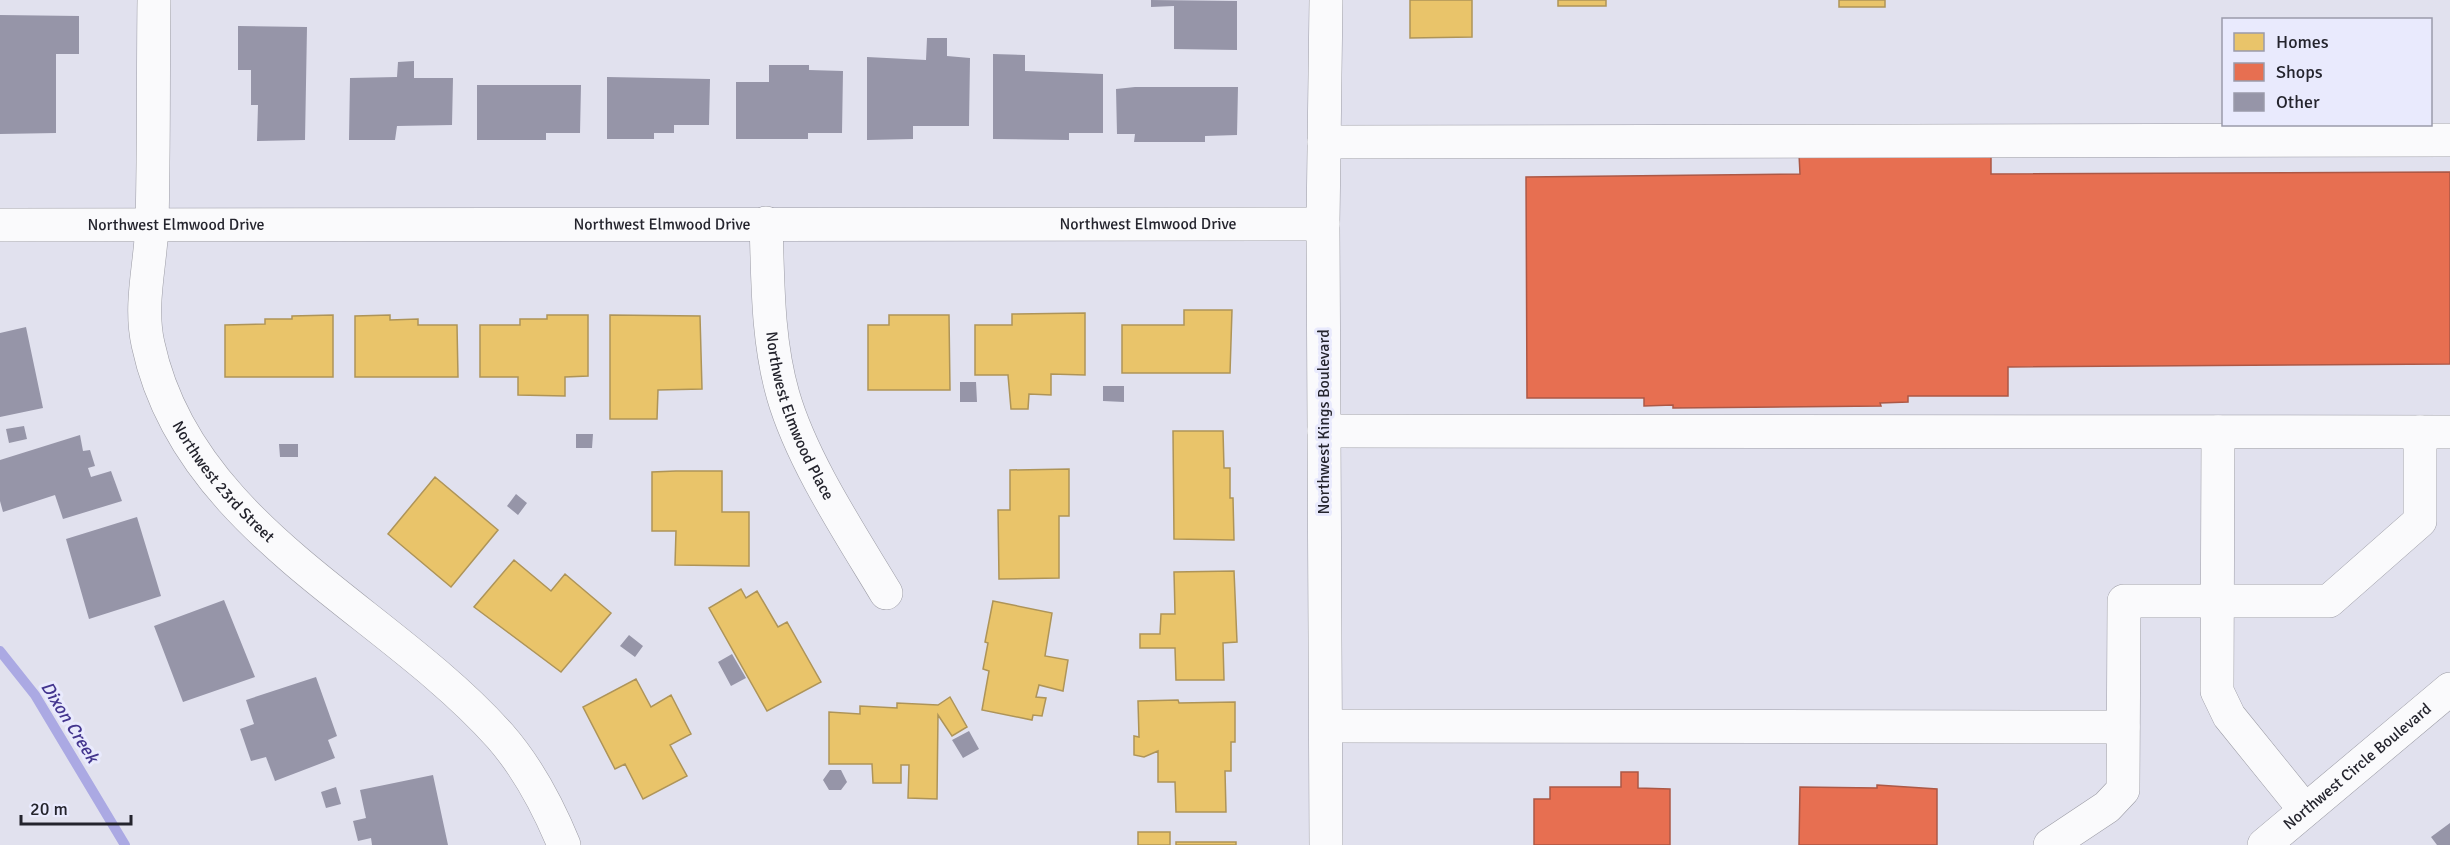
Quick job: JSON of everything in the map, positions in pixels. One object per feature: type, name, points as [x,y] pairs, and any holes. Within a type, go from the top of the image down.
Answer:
[{"type":"street","name":"Northwest 23rd Street","points":[[153,0],[152,226],[144,293],[148,344],[179,428],[204,469],[231,501],[323,582],[446,683],[501,737],[545,800],[564,845]]},
{"type":"street","name":"Northwest Kings Boulevard","points":[[1326,0],[1323,224],[1326,845]]},
{"type":"street","points":[[1324,142],[2450,140]]},
{"type":"street","name":"Northwest Elmwood Place","points":[[766,223],[770,325],[783,394],[798,438],[886,593]]},
{"type":"street","name":"Northwest Elmwood Drive","points":[[0,225],[1323,224]]},
{"type":"street","points":[[1324,431],[2435,432],[2420,521],[2329,601],[2124,601],[2123,790],[2107,807],[2050,845]]},
{"type":"street","points":[[2218,432],[2217,691],[2221,703],[2305,810]]},
{"type":"street","name":"Northwest Circle Boulevard","points":[[2264,845],[2450,688]]},
{"type":"street","points":[[1326,726],[2123,727]]},
{"type":"building: Homes","points":[[1410,0],[1472,0],[1472,37],[1410,38]]},
{"type":"building: Homes","points":[[1558,0],[1606,0],[1606,6],[1558,6]]},
{"type":"building: Homes","points":[[1839,0],[1885,0],[1885,7],[1839,7]]},
{"type":"building: Homes","points":[[1184,310],[1232,310],[1230,373],[1122,373],[1122,325],[1184,325]]},
{"type":"building: Homes","points":[[1085,313],[1085,375],[1051,374],[1051,395],[1029,394],[1028,409],[1011,409],[1008,375],[975,375],[975,325],[1012,325],[1012,314]]},
{"type":"building: Homes","points":[[333,315],[333,377],[225,377],[225,325],[265,324],[265,319],[292,319],[292,316]]},
{"type":"building: Homes","points":[[390,315],[390,320],[418,319],[418,325],[457,325],[458,377],[355,377],[355,316]]},
{"type":"building: Homes","points":[[547,315],[588,315],[588,376],[565,377],[565,396],[518,395],[518,377],[480,377],[480,325],[520,325],[520,319],[547,319]]},
{"type":"building: Homes","points":[[610,315],[700,316],[702,389],[658,390],[657,419],[610,419]]},
{"type":"building: Homes","points":[[889,315],[949,315],[950,390],[868,390],[868,325],[889,325]]},
{"type":"building: Homes","points":[[1173,431],[1223,431],[1224,468],[1230,468],[1234,540],[1174,539]]},
{"type":"building: Homes","points":[[1069,469],[1069,516],[1059,516],[1059,578],[999,579],[998,510],[1010,510],[1010,470]]},
{"type":"building: Homes","points":[[722,471],[722,512],[749,512],[749,566],[675,565],[676,531],[652,531],[652,472]]},
{"type":"building: Homes","points":[[435,477],[498,530],[451,587],[388,534]]},
{"type":"building: Homes","points":[[514,560],[551,591],[565,574],[611,613],[561,672],[474,607]]},
{"type":"building: Homes","points":[[1234,571],[1237,642],[1223,643],[1224,680],[1176,680],[1175,648],[1140,648],[1140,634],[1160,634],[1161,614],[1175,614],[1174,572]]},
{"type":"building: Homes","points":[[741,589],[746,598],[757,591],[778,627],[787,622],[821,682],[767,711],[709,608]]},
{"type":"building: Homes","points":[[993,601],[1052,613],[1045,656],[1068,660],[1063,691],[1039,685],[1036,697],[1046,698],[1042,716],[1033,715],[1032,720],[982,710],[989,671],[983,669],[988,643],[985,642]]},
{"type":"building: Homes","points":[[636,679],[651,707],[671,695],[691,734],[670,745],[687,776],[643,799],[625,764],[615,769],[583,707]]},
{"type":"building: Homes","points":[[950,697],[967,727],[952,736],[938,715],[937,799],[908,798],[909,765],[901,765],[901,783],[873,783],[872,764],[829,764],[829,712],[860,714],[860,706],[897,708],[897,703],[938,705]]},
{"type":"building: Homes","points":[[1178,700],[1179,703],[1235,702],[1235,742],[1231,742],[1231,771],[1225,771],[1226,812],[1176,812],[1175,782],[1158,782],[1158,751],[1144,757],[1134,755],[1134,736],[1139,737],[1138,701]]},
{"type":"building: Homes","points":[[1138,832],[1170,832],[1170,845],[1138,845]]},
{"type":"building: Homes","points":[[1176,842],[1236,842],[1236,845],[1176,845]]},
{"type":"building: Shops","points":[[1991,152],[1991,174],[2450,172],[2450,364],[2008,367],[2008,396],[1908,396],[1908,402],[1880,403],[1881,406],[1673,408],[1673,405],[1644,406],[1644,398],[1527,398],[1526,177],[1800,174],[1799,154]]},
{"type":"building: Shops","points":[[1621,772],[1638,772],[1638,788],[1670,789],[1670,845],[1534,845],[1534,799],[1550,799],[1550,787],[1621,787]]},
{"type":"building: Shops","points":[[1877,785],[1937,789],[1937,845],[1799,845],[1800,787],[1877,788]]},
{"type":"building: Other","points":[[1151,0],[1237,1],[1237,50],[1174,49],[1174,6],[1151,7]]},
{"type":"building: Other","points":[[0,15],[79,16],[79,54],[56,54],[56,133],[0,134]]},
{"type":"building: Other","points":[[238,26],[307,27],[305,140],[257,141],[258,105],[251,105],[251,70],[238,70]]},
{"type":"building: Other","points":[[927,38],[947,38],[947,56],[970,58],[969,126],[913,126],[913,139],[867,140],[867,57],[926,60]]},
{"type":"building: Other","points":[[993,54],[1025,55],[1025,71],[1103,74],[1103,133],[1069,133],[1069,140],[993,139]]},
{"type":"building: Other","points":[[414,61],[414,78],[453,78],[452,125],[397,126],[395,140],[349,140],[350,78],[397,77],[398,62]]},
{"type":"building: Other","points":[[769,65],[809,65],[809,70],[843,71],[842,133],[808,133],[808,139],[736,139],[736,82],[769,82]]},
{"type":"building: Other","points":[[607,77],[710,79],[709,125],[674,125],[674,133],[654,133],[654,139],[607,139]]},
{"type":"building: Other","points":[[477,85],[581,85],[580,133],[546,133],[546,140],[477,140]]},
{"type":"building: Other","points":[[1238,87],[1237,135],[1205,136],[1205,142],[1134,142],[1135,134],[1117,134],[1116,89]]},
{"type":"building: Other","points":[[26,327],[43,408],[0,417],[0,333]]},
{"type":"building: Other","points":[[960,382],[976,382],[977,402],[960,402]]},
{"type":"building: Other","points":[[1103,386],[1124,386],[1124,402],[1103,401]]},
{"type":"building: Other","points":[[24,426],[27,439],[9,443],[6,429]]},
{"type":"building: Other","points":[[576,434],[593,434],[592,448],[576,448]]},
{"type":"building: Other","points":[[80,435],[83,451],[90,450],[95,466],[88,468],[91,477],[111,471],[122,501],[63,519],[55,495],[3,512],[0,501],[0,460]]},
{"type":"building: Other","points":[[279,444],[298,444],[298,457],[280,457]]},
{"type":"building: Other","points":[[516,494],[527,503],[518,515],[507,506]]},
{"type":"building: Other","points":[[137,517],[161,596],[89,619],[66,539]]},
{"type":"building: Other","points":[[224,600],[255,677],[183,702],[154,626]]},
{"type":"building: Other","points":[[629,635],[643,646],[635,657],[620,646]]},
{"type":"building: Other","points":[[732,654],[746,678],[731,686],[718,662]]},
{"type":"building: Other","points":[[316,677],[337,736],[328,740],[335,758],[275,781],[266,757],[251,761],[240,729],[254,724],[246,700]]},
{"type":"building: Other","points":[[969,731],[979,749],[963,758],[952,740]]},
{"type":"building: Other","points":[[830,770],[841,770],[847,782],[841,790],[829,790],[823,780]]},
{"type":"building: Other","points":[[433,775],[448,845],[372,845],[371,838],[358,841],[353,821],[366,818],[360,790]]},
{"type":"building: Other","points":[[336,787],[341,804],[326,808],[321,792]]},
{"type":"building: Other","points":[[2450,823],[2450,845],[2437,845],[2431,837]]},
{"type":"waterway","name":"Dixon Creek","points":[[0,651],[35,695],[125,845]]}]
